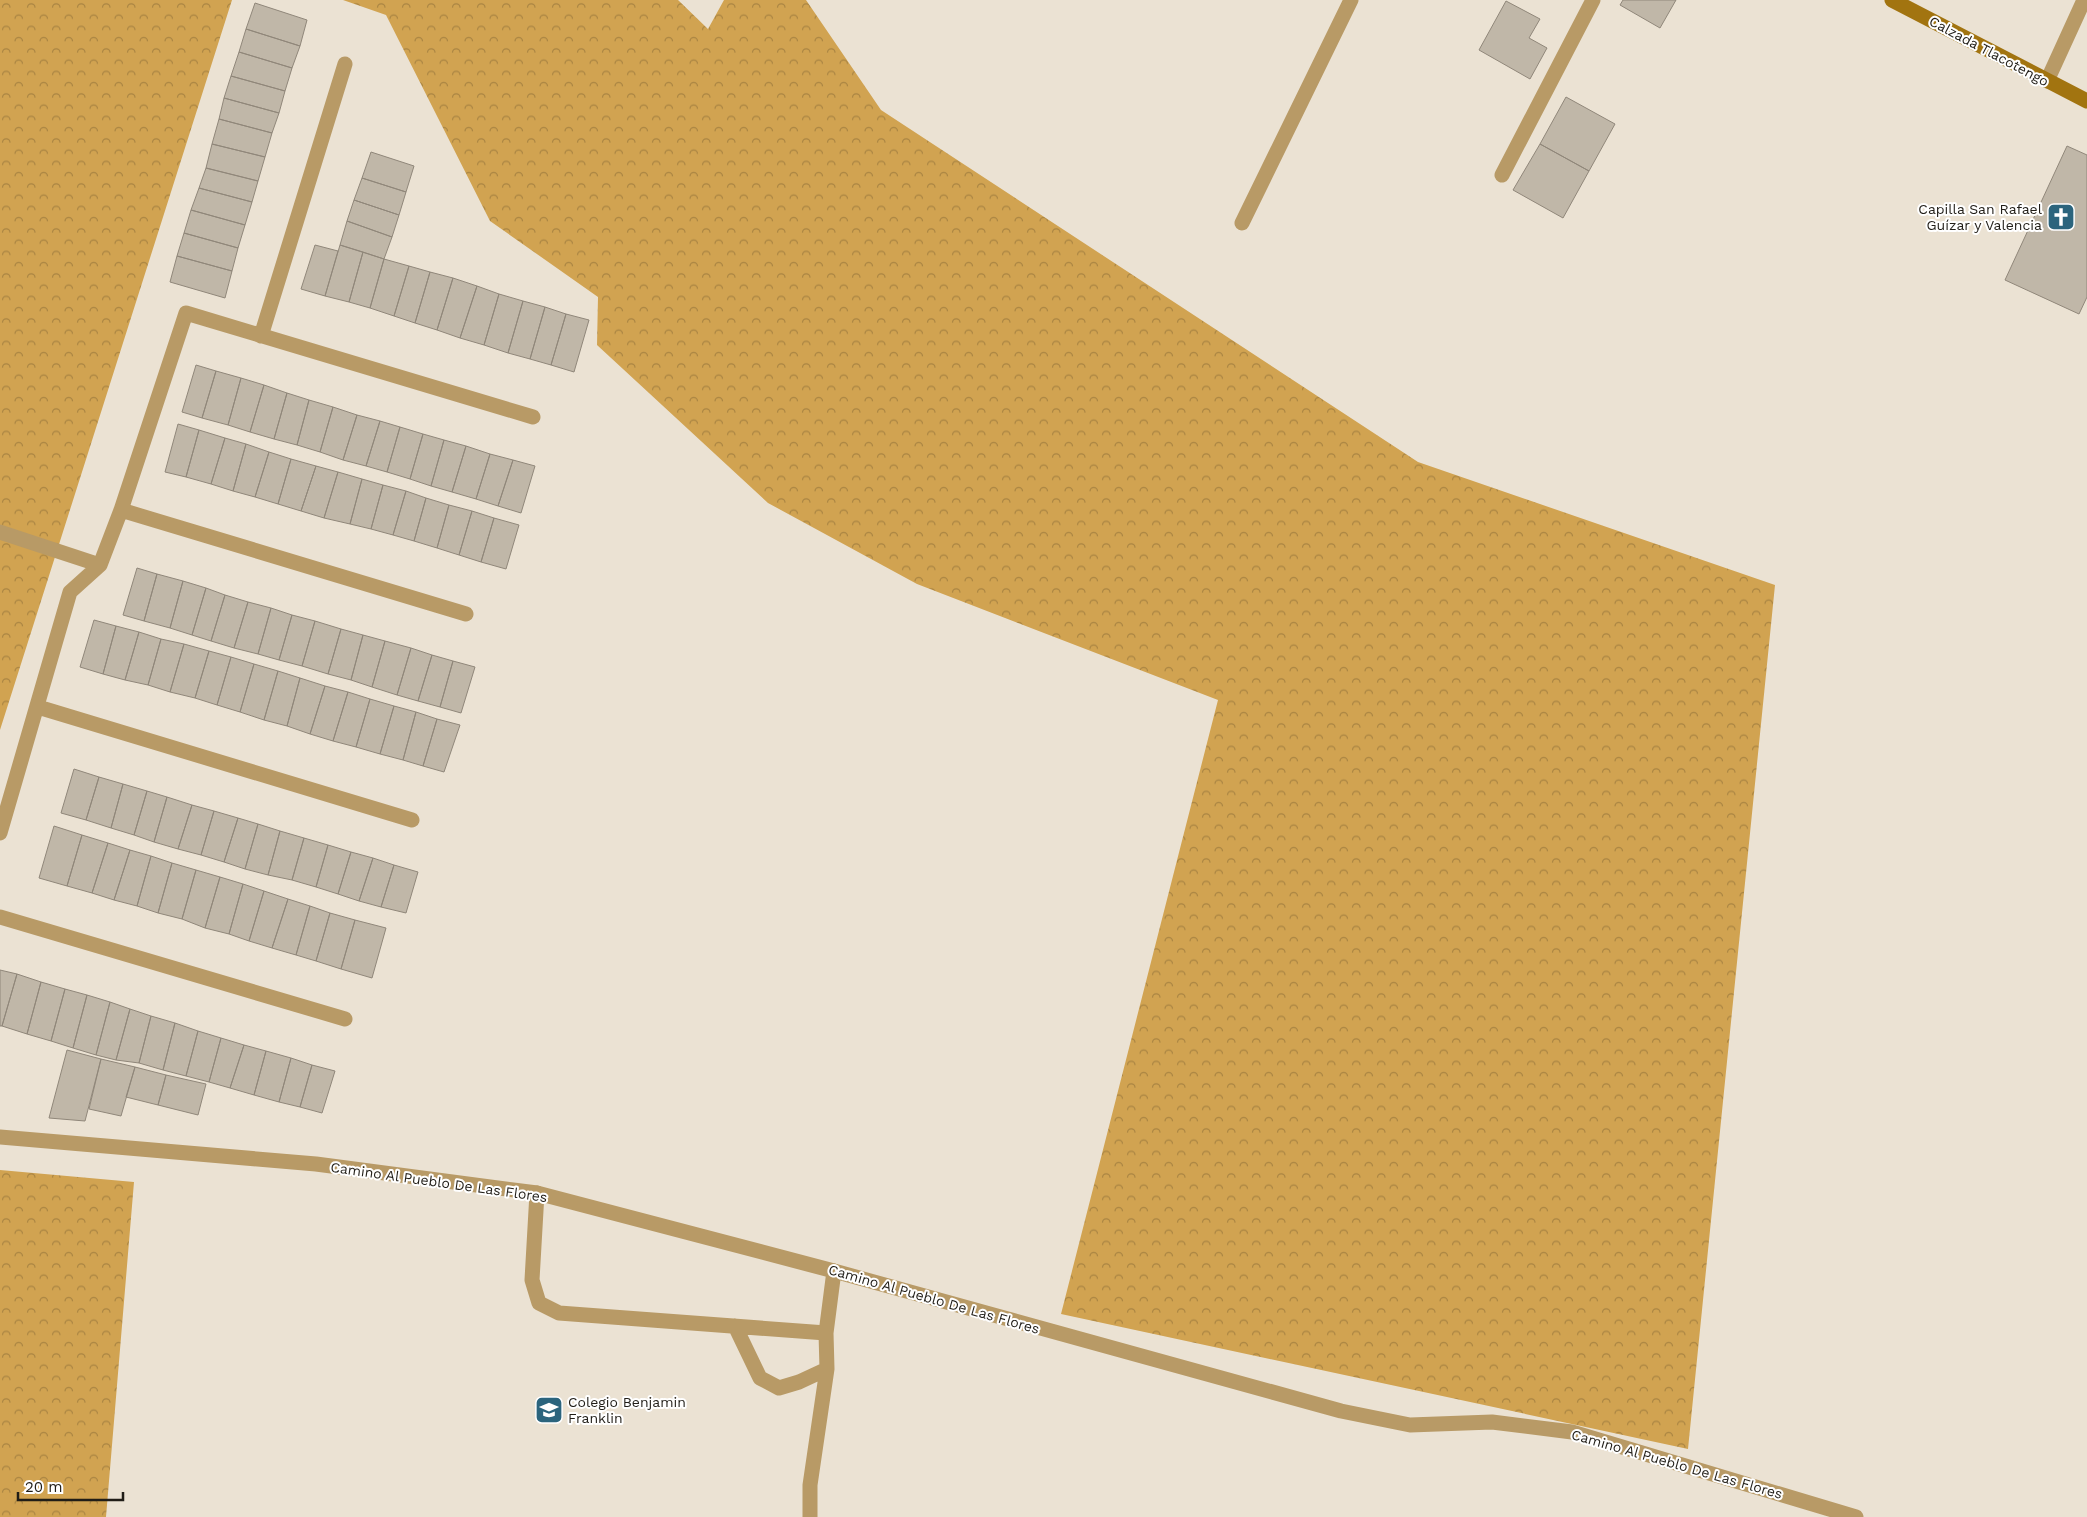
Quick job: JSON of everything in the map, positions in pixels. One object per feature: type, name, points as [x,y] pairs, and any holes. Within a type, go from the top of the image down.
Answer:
[{"type":"street","points":[[1242,223],[1351,0]]},
{"type":"street","points":[[1502,175],[1593,0]]},
{"type":"street","name":"Calzada Tlacotengo","points":[[1892,0],[2087,101]]},
{"type":"street","points":[[2047,81],[2084,0]]},
{"type":"street","points":[[261,336],[345,64]]},
{"type":"street","points":[[0,833],[70,592],[100,565],[121,510],[186,313],[533,417]]},
{"type":"street","points":[[121,510],[466,614]]},
{"type":"street","points":[[0,532],[100,565]]},
{"type":"street","points":[[38,707],[412,820]]},
{"type":"street","points":[[0,918],[345,1019]]},
{"type":"street","name":"Camino Al Pueblo De Las Flores","points":[[0,1137],[316,1164],[537,1193],[834,1271],[1341,1411],[1410,1425],[1492,1422],[1572,1432],[1856,1517]]},
{"type":"street","points":[[537,1193],[532,1280],[539,1303],[559,1312],[826,1333]]},
{"type":"street","points":[[810,1517],[810,1485],[827,1369],[826,1333],[834,1271]]},
{"type":"street","points":[[735,1326],[760,1378],[779,1388],[799,1382],[827,1369]]},
{"type":"green space","points":[[0,0],[232,0],[0,730]]},
{"type":"green space","points":[[343,0],[678,0],[708,29],[724,0],[806,0],[881,110],[1418,462],[1775,585],[1688,1449],[1061,1314],[1218,700],[917,584],[768,503],[597,345],[598,297],[490,221],[386,15]]},
{"type":"green space","points":[[0,1170],[134,1182],[106,1517],[0,1517]]},
{"type":"building","points":[[1623,0],[1676,0],[1660,28],[1620,5]]},
{"type":"building","points":[[1506,1],[1540,19],[1529,38],[1547,48],[1530,79],[1479,50]]},
{"type":"building","points":[[255,3],[307,20],[300,46],[246,29]]},
{"type":"building","points":[[246,29],[300,46],[292,68],[239,52]]},
{"type":"building","points":[[239,52],[292,68],[285,91],[231,76]]},
{"type":"building","points":[[231,76],[285,91],[279,113],[224,98]]},
{"type":"building","points":[[1566,97],[1615,124],[1589,171],[1540,144]]},
{"type":"building","points":[[224,98],[279,113],[272,133],[219,119]]},
{"type":"building","points":[[219,119],[272,133],[265,157],[212,144]]},
{"type":"building","points":[[212,144],[265,157],[258,181],[206,168]]},
{"type":"building","points":[[1540,144],[1589,171],[1563,218],[1513,190]]},
{"type":"building","name":"Capilla San Rafael Guízar y Valencia","points":[[2067,146],[2087,155],[2087,297],[2079,314],[2005,280]]},
{"type":"building","points":[[371,152],[414,166],[406,192],[362,178]]},
{"type":"building","points":[[206,168],[258,181],[252,202],[199,188]]},
{"type":"building","points":[[362,178],[406,192],[399,215],[354,200]]},
{"type":"building","points":[[199,188],[252,202],[245,225],[191,210]]},
{"type":"building","points":[[354,200],[399,215],[392,237],[347,221]]},
{"type":"building","points":[[191,210],[245,225],[238,248],[184,233]]},
{"type":"building","points":[[347,221],[392,237],[384,259],[340,245]]},
{"type":"building","points":[[184,233],[238,248],[232,271],[177,256]]},
{"type":"building","points":[[315,245],[338,251],[325,296],[301,289]]},
{"type":"building","points":[[340,245],[363,252],[349,302],[325,296]]},
{"type":"building","points":[[363,252],[384,259],[370,308],[349,302]]},
{"type":"building","points":[[177,256],[232,271],[225,298],[170,282]]},
{"type":"building","points":[[384,259],[409,266],[394,316],[370,308]]},
{"type":"building","points":[[409,266],[430,272],[415,323],[394,316]]},
{"type":"building","points":[[430,272],[453,278],[437,330],[415,323]]},
{"type":"building","points":[[453,278],[477,286],[460,338],[437,330]]},
{"type":"building","points":[[477,286],[499,294],[484,345],[460,338]]},
{"type":"building","points":[[499,294],[523,301],[508,353],[484,345]]},
{"type":"building","points":[[523,301],[545,307],[530,359],[508,353]]},
{"type":"building","points":[[545,307],[566,314],[551,365],[530,359]]},
{"type":"building","points":[[566,314],[589,320],[574,372],[551,365]]},
{"type":"building","points":[[196,365],[216,371],[202,418],[182,412]]},
{"type":"building","points":[[216,371],[241,378],[228,425],[202,418]]},
{"type":"building","points":[[241,378],[264,385],[250,432],[228,425]]},
{"type":"building","points":[[264,385],[287,393],[274,439],[250,432]]},
{"type":"building","points":[[287,393],[309,400],[297,445],[274,439]]},
{"type":"building","points":[[309,400],[333,407],[320,452],[297,445]]},
{"type":"building","points":[[333,407],[357,415],[343,460],[320,452]]},
{"type":"building","points":[[357,415],[380,421],[366,466],[343,460]]},
{"type":"building","points":[[380,421],[400,427],[387,472],[366,466]]},
{"type":"building","points":[[178,424],[199,430],[186,477],[165,472]]},
{"type":"building","points":[[400,427],[423,434],[410,479],[387,472]]},
{"type":"building","points":[[199,430],[225,438],[211,484],[186,477]]},
{"type":"building","points":[[423,434],[444,440],[431,486],[410,479]]},
{"type":"building","points":[[225,438],[246,444],[233,491],[211,484]]},
{"type":"building","points":[[444,440],[466,446],[452,492],[431,486]]},
{"type":"building","points":[[246,444],[269,452],[255,497],[233,491]]},
{"type":"building","points":[[466,446],[490,454],[476,499],[452,492]]},
{"type":"building","points":[[269,452],[291,459],[278,504],[255,497]]},
{"type":"building","points":[[490,454],[513,460],[498,506],[476,499]]},
{"type":"building","points":[[291,459],[316,466],[301,511],[278,504]]},
{"type":"building","points":[[513,460],[535,466],[521,513],[498,506]]},
{"type":"building","points":[[316,466],[338,472],[324,518],[301,511]]},
{"type":"building","points":[[338,472],[362,479],[350,524],[324,518]]},
{"type":"building","points":[[362,479],[383,485],[371,529],[350,524]]},
{"type":"building","points":[[383,485],[406,491],[393,535],[371,529]]},
{"type":"building","points":[[406,491],[426,498],[414,541],[393,535]]},
{"type":"building","points":[[426,498],[449,505],[437,548],[414,541]]},
{"type":"building","points":[[449,505],[472,511],[459,555],[437,548]]},
{"type":"building","points":[[472,511],[494,518],[481,562],[459,555]]},
{"type":"building","points":[[494,518],[519,525],[506,569],[481,562]]},
{"type":"building","points":[[137,568],[157,574],[144,621],[123,615]]},
{"type":"building","points":[[157,574],[183,581],[170,628],[144,621]]},
{"type":"building","points":[[183,581],[206,588],[192,635],[170,628]]},
{"type":"building","points":[[206,588],[225,595],[211,641],[192,635]]},
{"type":"building","points":[[225,595],[248,602],[234,648],[211,641]]},
{"type":"building","points":[[248,602],[271,608],[258,654],[234,648]]},
{"type":"building","points":[[271,608],[292,615],[279,660],[258,654]]},
{"type":"building","points":[[292,615],[315,621],[302,666],[279,660]]},
{"type":"building","points":[[94,620],[116,626],[103,674],[80,667]]},
{"type":"building","points":[[315,621],[341,629],[328,674],[302,666]]},
{"type":"building","points":[[116,626],[139,632],[125,680],[103,674]]},
{"type":"building","points":[[341,629],[363,635],[351,680],[328,674]]},
{"type":"building","points":[[139,632],[161,639],[148,685],[125,680]]},
{"type":"building","points":[[363,635],[385,641],[372,687],[351,680]]},
{"type":"building","points":[[161,639],[184,644],[170,692],[148,685]]},
{"type":"building","points":[[385,641],[411,648],[397,695],[372,687]]},
{"type":"building","points":[[184,644],[209,651],[195,698],[170,692]]},
{"type":"building","points":[[411,648],[432,655],[418,701],[397,695]]},
{"type":"building","points":[[209,651],[231,657],[217,705],[195,698]]},
{"type":"building","points":[[432,655],[453,661],[440,707],[418,701]]},
{"type":"building","points":[[231,657],[254,664],[240,712],[217,705]]},
{"type":"building","points":[[453,661],[475,667],[461,713],[440,707]]},
{"type":"building","points":[[254,664],[278,671],[264,720],[240,712]]},
{"type":"building","points":[[278,671],[300,678],[287,726],[264,720]]},
{"type":"building","points":[[300,678],[325,686],[310,734],[287,726]]},
{"type":"building","points":[[325,686],[348,692],[333,741],[310,734]]},
{"type":"building","points":[[348,692],[370,699],[356,747],[333,741]]},
{"type":"building","points":[[370,699],[394,706],[380,754],[356,747]]},
{"type":"building","points":[[394,706],[416,712],[403,760],[380,754]]},
{"type":"building","points":[[416,712],[437,719],[423,766],[403,760]]},
{"type":"building","points":[[437,719],[460,725],[444,772],[423,766]]},
{"type":"building","points":[[74,769],[99,777],[86,820],[61,813]]},
{"type":"building","points":[[99,777],[123,784],[111,828],[86,820]]},
{"type":"building","points":[[123,784],[147,791],[134,835],[111,828]]},
{"type":"building","points":[[147,791],[167,797],[154,842],[134,835]]},
{"type":"building","points":[[167,797],[192,805],[178,849],[154,842]]},
{"type":"building","points":[[192,805],[214,811],[201,855],[178,849]]},
{"type":"building","points":[[214,811],[238,818],[224,862],[201,855]]},
{"type":"building","points":[[238,818],[258,824],[245,869],[224,862]]},
{"type":"building","points":[[258,824],[280,831],[268,875],[245,869]]},
{"type":"building","points":[[54,826],[82,835],[67,886],[39,878]]},
{"type":"building","points":[[280,831],[304,838],[292,880],[268,875]]},
{"type":"building","points":[[82,835],[108,843],[92,893],[67,886]]},
{"type":"building","points":[[304,838],[328,845],[316,887],[292,880]]},
{"type":"building","points":[[108,843],[130,850],[114,900],[92,893]]},
{"type":"building","points":[[328,845],[351,852],[338,894],[316,887]]},
{"type":"building","points":[[130,850],[151,856],[137,906],[114,900]]},
{"type":"building","points":[[351,852],[373,858],[359,901],[338,894]]},
{"type":"building","points":[[151,856],[172,863],[158,913],[137,906]]},
{"type":"building","points":[[373,858],[394,865],[381,907],[359,901]]},
{"type":"building","points":[[172,863],[196,870],[182,919],[158,913]]},
{"type":"building","points":[[394,865],[418,872],[406,913],[381,907]]},
{"type":"building","points":[[196,870],[220,877],[205,928],[182,919]]},
{"type":"building","points":[[220,877],[243,884],[229,934],[205,928]]},
{"type":"building","points":[[243,884],[264,891],[249,941],[229,934]]},
{"type":"building","points":[[264,891],[288,899],[272,948],[249,941]]},
{"type":"building","points":[[288,899],[310,906],[296,955],[272,948]]},
{"type":"building","points":[[310,906],[330,913],[316,961],[296,955]]},
{"type":"building","points":[[330,913],[355,920],[341,969],[316,961]]},
{"type":"building","points":[[355,920],[386,928],[372,978],[341,969]]},
{"type":"building","points":[[0,970],[17,974],[2,1026],[0,1026]]},
{"type":"building","points":[[17,974],[41,982],[27,1034],[2,1026]]},
{"type":"building","points":[[41,982],[65,989],[51,1041],[27,1034]]},
{"type":"building","points":[[65,989],[87,995],[73,1048],[51,1041]]},
{"type":"building","points":[[87,995],[110,1002],[96,1055],[73,1048]]},
{"type":"building","points":[[110,1002],[130,1009],[116,1060],[96,1055]]},
{"type":"building","points":[[130,1009],[151,1016],[139,1063],[116,1060]]},
{"type":"building","points":[[151,1016],[175,1023],[163,1070],[139,1063]]},
{"type":"building","points":[[175,1023],[198,1031],[186,1076],[163,1070]]},
{"type":"building","points":[[198,1031],[221,1038],[209,1082],[186,1076]]},
{"type":"building","points":[[221,1038],[244,1045],[230,1088],[209,1082]]},
{"type":"building","points":[[244,1045],[266,1051],[254,1095],[230,1088]]},
{"type":"building","points":[[67,1050],[101,1059],[85,1121],[49,1118]]},
{"type":"building","points":[[266,1051],[291,1058],[279,1102],[254,1095]]},
{"type":"building","points":[[291,1058],[312,1065],[300,1107],[279,1102]]},
{"type":"building","points":[[101,1059],[135,1067],[121,1116],[89,1109]]},
{"type":"building","points":[[312,1065],[335,1071],[322,1113],[300,1107]]},
{"type":"building","points":[[135,1067],[166,1075],[158,1105],[126,1097]]},
{"type":"building","points":[[166,1075],[206,1084],[198,1115],[158,1105]]},
{"type":"place","name":"Capilla San Rafael Guízar y Valencia","points":[[2061,217]]},
{"type":"place","name":"Colegio Benjamin Franklin","points":[[549,1410]]}]
